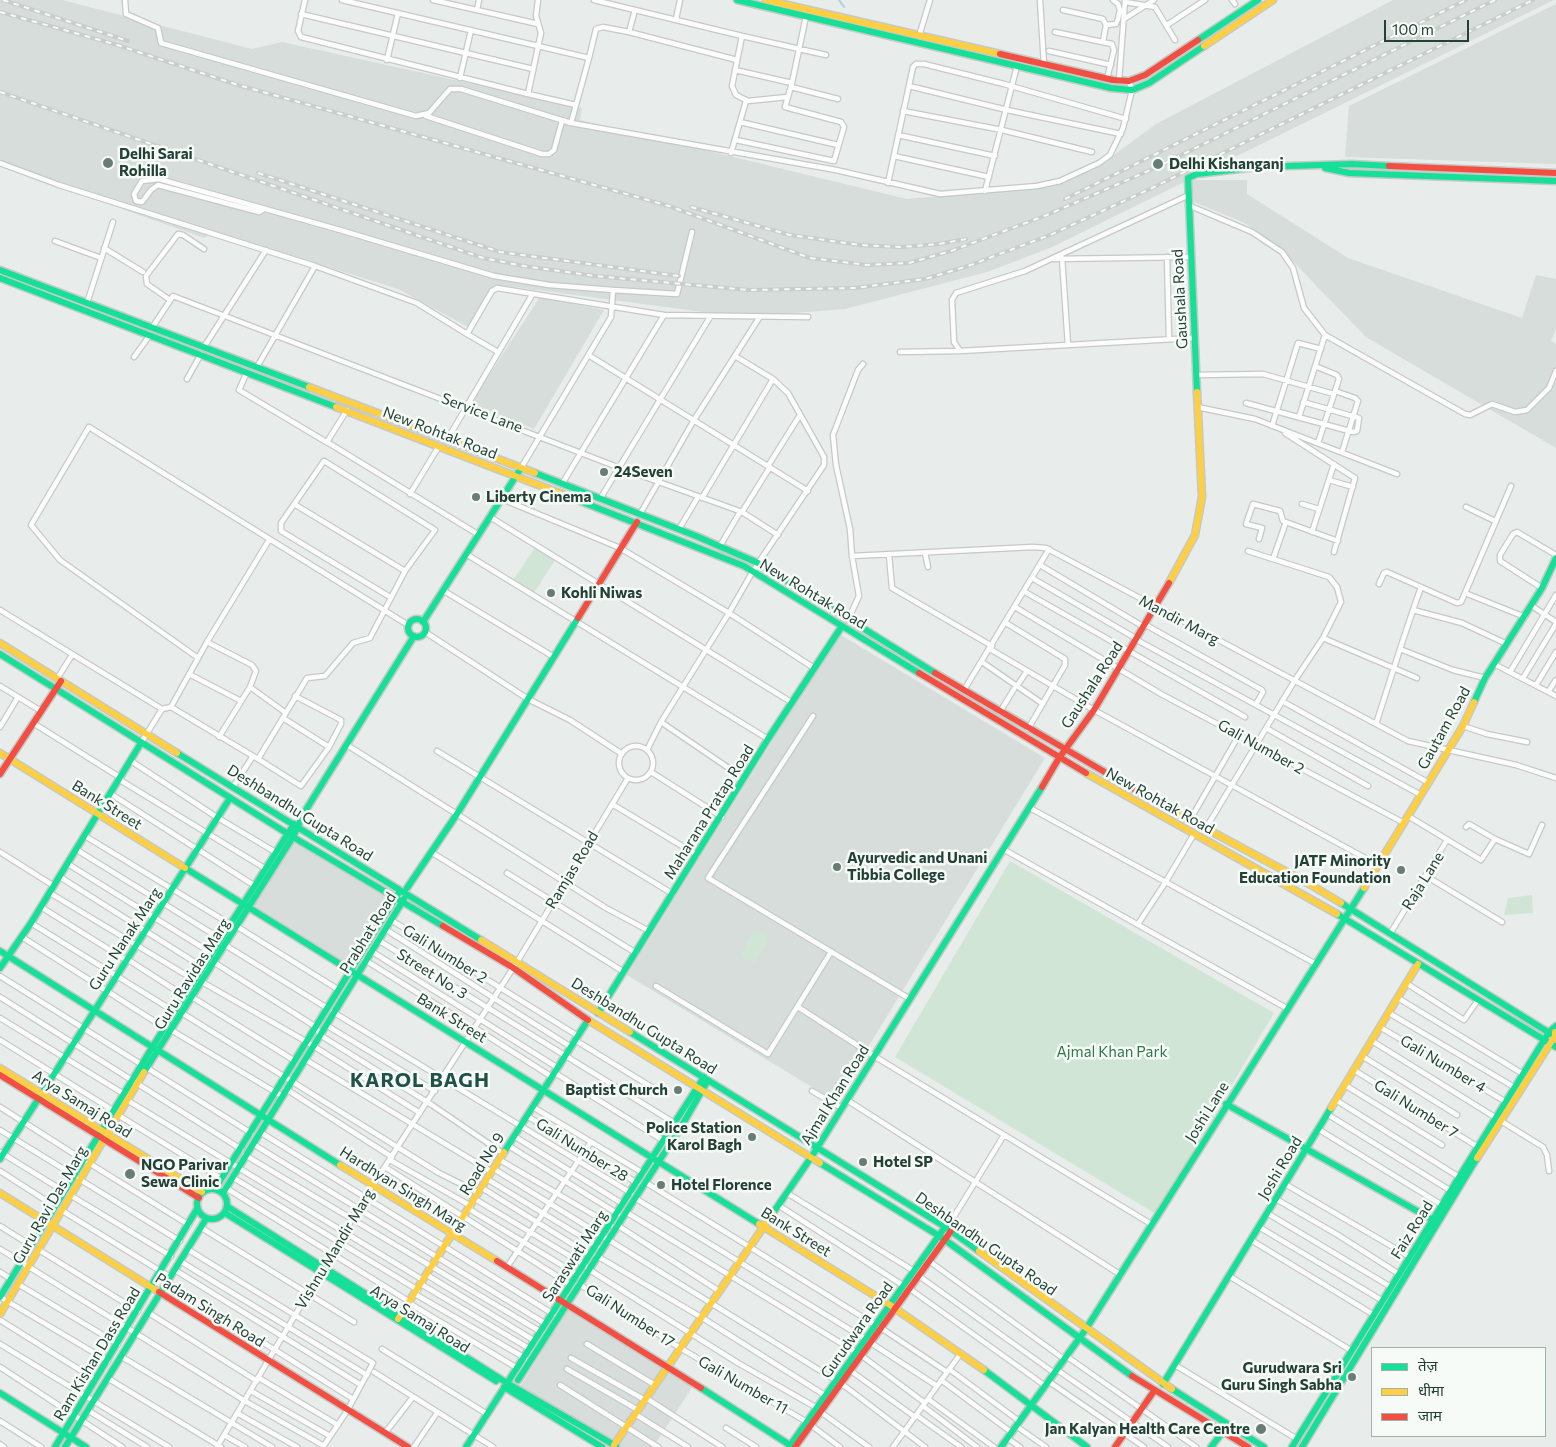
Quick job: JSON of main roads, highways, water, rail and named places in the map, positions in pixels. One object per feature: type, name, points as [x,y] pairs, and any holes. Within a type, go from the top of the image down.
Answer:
[{"type":"waterway","points":[[839,0],[844,7]]},
{"type":"railway","points":[[3,0],[128,41]]},
{"type":"railway","points":[[1065,199],[1466,0]]},
{"type":"railway","points":[[0,12],[114,44],[238,85],[669,206],[810,258],[867,265],[909,263],[951,251],[1047,215],[1155,168],[1495,0]]},
{"type":"railway","points":[[0,92],[483,258],[595,276],[748,290],[855,288],[925,279],[968,266],[1050,235],[1152,188],[1533,0]]},
{"type":"railway","points":[[258,173],[500,252],[679,276]]},
{"type":"railway","points":[[691,207],[790,235],[860,245],[901,247],[939,244],[966,239]]},
{"type":"place","name":"Delhi Sarai Rohilla","points":[[108,163]]},
{"type":"place","name":"Delhi Kishanganj","points":[[1158,164]]},
{"type":"place","name":"24Seven","points":[[604,472]]},
{"type":"place","name":"Liberty Cinema","points":[[476,497]]},
{"type":"place","name":"Kohli Niwas","points":[[551,593]]},
{"type":"place","name":"Ayurvedic and Unani Tibbia College","points":[[837,867]]},
{"type":"place","name":"JATF Minority Education Foundation","points":[[1401,870]]},
{"type":"place","name":"Baptist Church","points":[[678,1090]]},
{"type":"place","name":"Police Station Karol Bagh","points":[[752,1137]]},
{"type":"place","name":"Hotel SP","points":[[863,1162]]},
{"type":"place","name":"NGO Parivar Sewa Clinic","points":[[130,1174]]},
{"type":"place","name":"Hotel Florence","points":[[661,1185]]},
{"type":"place","name":"Gurudwara Sri Guru Singh Sabha","points":[[1352,1377]]},
{"type":"place","name":"Jan Kalyan Health Care Centre","points":[[1261,1429]]},
{"type":"district","name":"KAROL BAGH","points":[[420,1080]]},
{"type":"park label","name":"Ajmal Khan Park","points":[[1112,1052]]}]
